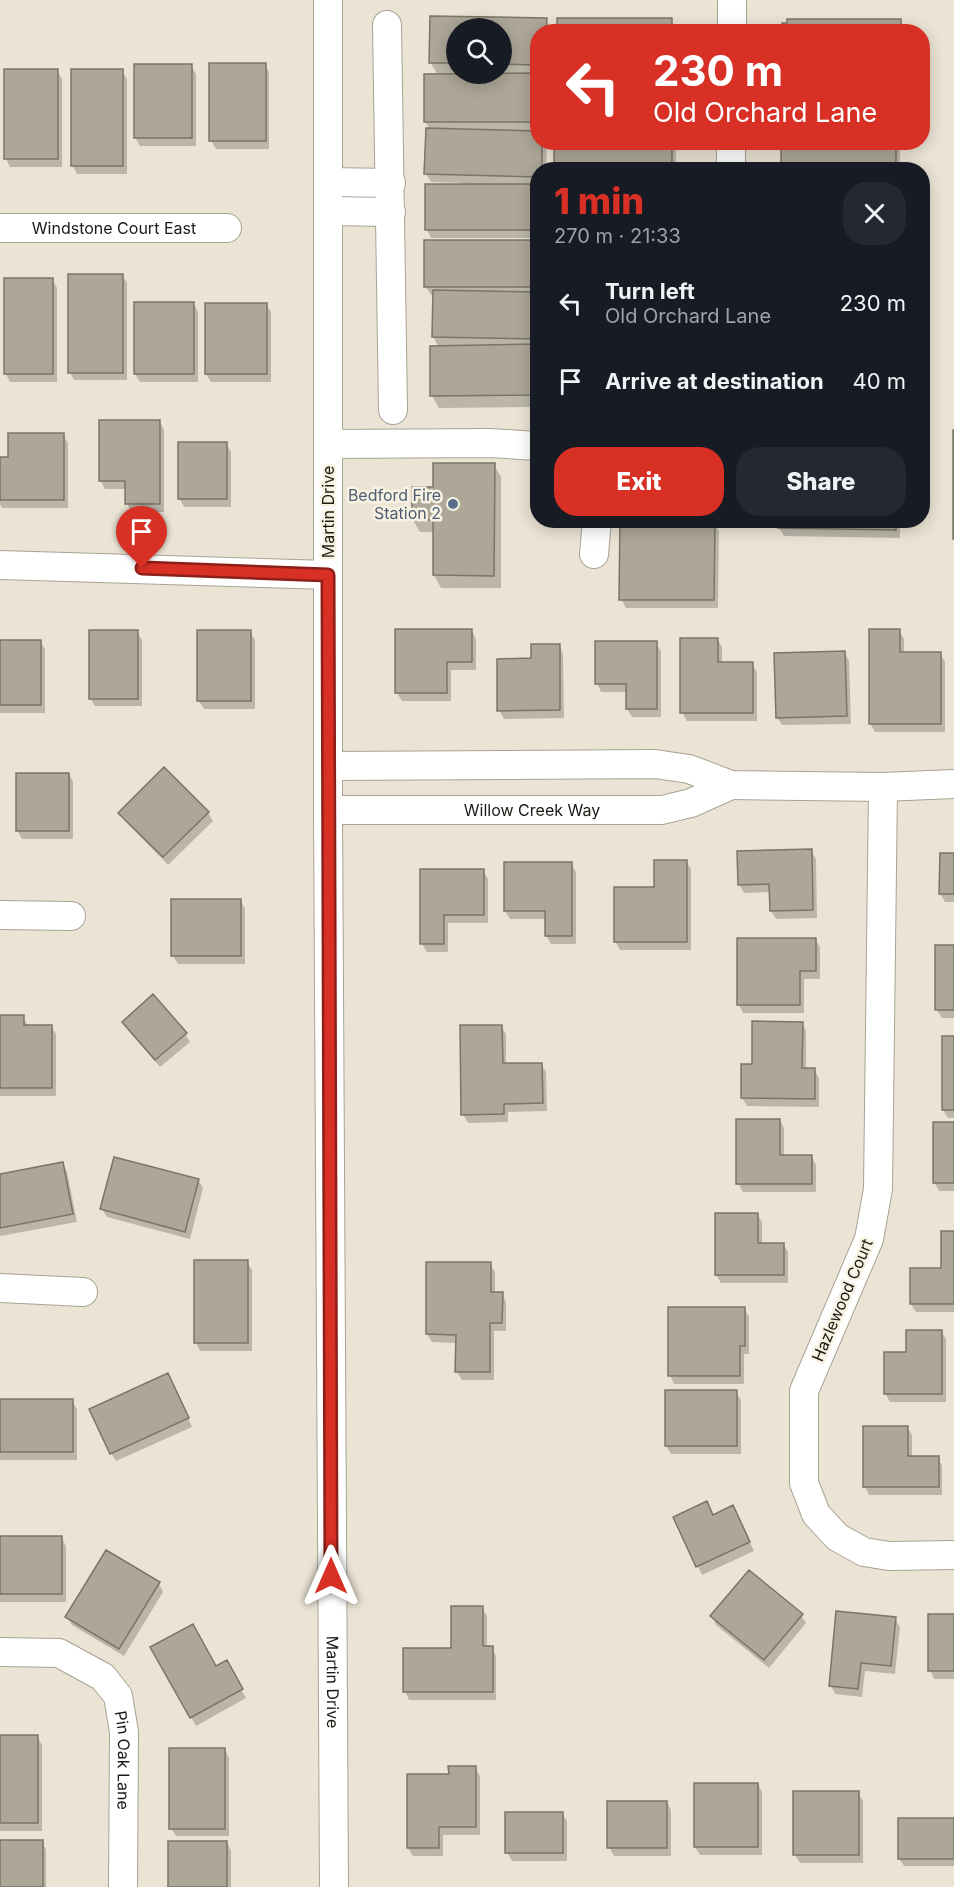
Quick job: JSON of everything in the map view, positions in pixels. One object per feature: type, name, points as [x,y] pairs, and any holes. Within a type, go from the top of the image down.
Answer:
[{"type":"street","name":"Martin Drive","points":[[328,0],[328,810],[333,1887]]},
{"type":"street","points":[[732,0],[732,24]]},
{"type":"street","points":[[387,25],[393,410]]},
{"type":"street","points":[[328,182],[391,183]]},
{"type":"street","points":[[328,211],[391,212]]},
{"type":"street","name":"Windstone Court East","points":[[0,228],[227,228]]},
{"type":"street","points":[[328,444],[490,443],[530,446]]},
{"type":"street","points":[[594,554],[596,528]]},
{"type":"street","points":[[0,565],[328,575]]},
{"type":"street","name":"Willow Creek Way","points":[[328,766],[655,764],[689,769],[731,785],[883,787],[954,784]]},
{"type":"street","name":"Willow Creek Way","points":[[328,810],[662,810],[691,803],[731,785]]},
{"type":"street","name":"Hazlewood Court","points":[[883,787],[878,1190],[869,1239],[804,1391],[804,1483],[816,1514],[837,1537],[864,1552],[889,1556],[954,1555]]},
{"type":"street","points":[[0,915],[71,916]]},
{"type":"street","points":[[0,1288],[83,1292]]},
{"type":"street","name":"Pin Oak Lane","points":[[0,1652],[59,1653],[103,1677],[118,1696],[124,1732],[123,1887]]},
{"type":"building","points":[[430,16],[547,18],[547,24],[530,24],[530,65],[512,64],[512,18],[446,18],[446,63],[429,63]]},
{"type":"building","points":[[557,18],[672,18],[672,24],[557,24]]},
{"type":"building","points":[[787,19],[901,19],[901,24],[782,24],[787,23]]},
{"type":"building","points":[[209,63],[266,63],[266,141],[209,141]]},
{"type":"building","points":[[134,64],[192,64],[192,138],[134,138]]},
{"type":"building","points":[[4,69],[58,69],[58,159],[4,159]]},
{"type":"building","points":[[71,69],[123,69],[123,166],[71,166]]},
{"type":"building","points":[[512,73],[530,73],[530,122],[424,122],[424,74],[446,74],[446,84],[512,84]]},
{"type":"building","points":[[426,128],[530,131],[530,150],[542,150],[542,162],[530,162],[530,177],[424,174]]},
{"type":"building","points":[[554,150],[672,150],[672,162],[554,162]]},
{"type":"building","points":[[781,150],[896,150],[896,162],[781,162]]},
{"type":"building","points":[[425,184],[530,184],[530,230],[425,230]]},
{"type":"building","points":[[424,240],[530,240],[530,287],[424,287]]},
{"type":"building","points":[[68,274],[123,274],[123,373],[68,373]]},
{"type":"building","points":[[4,278],[53,278],[53,374],[4,374]]},
{"type":"building","points":[[433,290],[530,292],[530,339],[432,337]]},
{"type":"building","points":[[134,302],[194,302],[194,374],[134,374]]},
{"type":"building","points":[[205,303],[267,303],[267,374],[205,374]]},
{"type":"building","points":[[530,344],[530,395],[430,396],[430,346]]},
{"type":"building","points":[[99,420],[160,420],[160,504],[125,504],[125,481],[99,481]]},
{"type":"building","points":[[954,430],[954,539],[953,539]]},
{"type":"building","points":[[8,433],[64,433],[64,500],[0,500],[0,457],[8,457]]},
{"type":"building","points":[[178,442],[227,442],[227,499],[178,499]]},
{"type":"building","name":"Bedford Fire Station 2","points":[[433,463],[495,463],[494,576],[433,575],[433,520],[412,520],[412,487],[433,487]]},
{"type":"building","points":[[620,528],[715,528],[714,600],[619,600]]},
{"type":"building","points":[[778,528],[896,528],[896,530]]},
{"type":"building","points":[[395,629],[472,629],[472,662],[447,662],[447,693],[395,693]]},
{"type":"building","points":[[869,629],[900,629],[900,652],[941,652],[941,724],[869,724]]},
{"type":"building","points":[[89,630],[138,630],[138,699],[89,699]]},
{"type":"building","points":[[197,630],[251,630],[251,701],[197,701]]},
{"type":"building","points":[[680,638],[718,638],[718,662],[753,662],[753,713],[680,713]]},
{"type":"building","points":[[0,640],[41,640],[41,705],[0,705]]},
{"type":"building","points":[[595,641],[657,641],[657,709],[626,709],[626,684],[595,684]]},
{"type":"building","points":[[531,644],[560,644],[560,710],[497,711],[497,659],[531,658]]},
{"type":"building","points":[[845,651],[847,716],[776,718],[774,653]]},
{"type":"building","points":[[164,767],[209,812],[163,857],[118,813]]},
{"type":"building","points":[[16,773],[69,773],[69,831],[16,831]]},
{"type":"building","points":[[812,849],[813,910],[770,911],[769,884],[738,885],[737,851]]},
{"type":"building","points":[[940,853],[954,853],[954,894],[939,894]]},
{"type":"building","points":[[654,860],[687,860],[687,942],[614,942],[614,887],[654,887]]},
{"type":"building","points":[[504,862],[572,862],[572,936],[545,936],[545,911],[504,911]]},
{"type":"building","points":[[420,869],[484,869],[484,915],[444,915],[444,944],[420,944]]},
{"type":"building","points":[[171,899],[241,899],[241,956],[171,956]]},
{"type":"building","points":[[737,938],[816,938],[816,971],[800,971],[800,1005],[737,1005]]},
{"type":"building","points":[[935,945],[954,945],[954,1010],[935,1010]]},
{"type":"building","points":[[153,994],[187,1033],[155,1060],[122,1022]]},
{"type":"building","points":[[0,1015],[24,1015],[24,1025],[52,1025],[52,1088],[0,1088]]},
{"type":"building","points":[[752,1021],[803,1022],[802,1068],[815,1068],[815,1099],[741,1098],[741,1064],[752,1064]]},
{"type":"building","points":[[460,1025],[502,1025],[503,1063],[542,1063],[543,1103],[504,1104],[504,1114],[461,1115]]},
{"type":"building","points":[[942,1036],[954,1036],[954,1110],[942,1110]]},
{"type":"building","points":[[736,1119],[780,1119],[780,1155],[812,1155],[812,1184],[736,1184]]},
{"type":"building","points":[[933,1122],[954,1122],[954,1183],[933,1183]]},
{"type":"building","points":[[114,1157],[199,1179],[185,1232],[100,1209]]},
{"type":"building","points":[[63,1162],[73,1214],[0,1228],[0,1174]]},
{"type":"building","points":[[715,1213],[758,1213],[758,1243],[784,1243],[784,1275],[715,1275]]},
{"type":"building","points":[[941,1231],[954,1231],[954,1304],[910,1304],[910,1268],[941,1268]]},
{"type":"building","points":[[194,1260],[248,1260],[248,1343],[194,1343]]},
{"type":"building","points":[[426,1262],[491,1262],[491,1292],[503,1292],[502,1323],[490,1323],[490,1372],[455,1372],[456,1335],[426,1334]]},
{"type":"building","points":[[668,1307],[745,1307],[745,1346],[740,1346],[740,1376],[668,1376]]},
{"type":"building","points":[[906,1330],[942,1330],[942,1394],[884,1394],[884,1352],[906,1352]]},
{"type":"building","points":[[168,1373],[189,1418],[110,1454],[89,1409]]},
{"type":"building","points":[[665,1390],[737,1390],[737,1446],[665,1446]]},
{"type":"building","points":[[0,1399],[73,1399],[73,1452],[0,1452]]},
{"type":"building","points":[[863,1426],[908,1426],[908,1456],[939,1456],[939,1487],[863,1487]]},
{"type":"building","points":[[707,1501],[713,1515],[733,1505],[750,1542],[696,1567],[673,1517]]},
{"type":"building","points":[[0,1536],[62,1536],[62,1594],[0,1594]]},
{"type":"building","points":[[106,1550],[160,1582],[119,1649],[65,1617]]},
{"type":"building","points":[[749,1570],[803,1614],[764,1660],[710,1616]]},
{"type":"building","points":[[451,1606],[483,1606],[483,1646],[493,1646],[493,1692],[403,1692],[403,1648],[451,1648]]},
{"type":"building","points":[[836,1611],[896,1617],[891,1666],[861,1663],[858,1689],[829,1686]]},
{"type":"building","points":[[928,1614],[954,1614],[954,1671],[928,1671]]},
{"type":"building","points":[[193,1624],[216,1666],[227,1660],[243,1689],[190,1718],[150,1647]]},
{"type":"building","points":[[0,1735],[38,1735],[38,1823],[0,1823]]},
{"type":"building","points":[[169,1748],[225,1748],[225,1829],[169,1829]]},
{"type":"building","points":[[448,1766],[476,1766],[476,1827],[439,1827],[439,1848],[407,1848],[407,1774],[449,1774]]},
{"type":"building","points":[[694,1783],[758,1783],[758,1847],[694,1847]]},
{"type":"building","points":[[793,1791],[859,1791],[859,1855],[793,1855]]},
{"type":"building","points":[[607,1801],[667,1801],[667,1848],[607,1848]]},
{"type":"building","points":[[505,1812],[563,1812],[563,1853],[505,1853]]},
{"type":"building","points":[[898,1818],[954,1818],[954,1859],[898,1859]]},
{"type":"building","points":[[0,1840],[43,1840],[43,1887],[0,1887]]},
{"type":"building","points":[[168,1841],[227,1841],[227,1887],[168,1887]]},
{"type":"place","name":"Bedford Fire Station 2","points":[[453,504]]},
{"type":"route","points":[[142,568],[328,575],[331,1576]]}]
